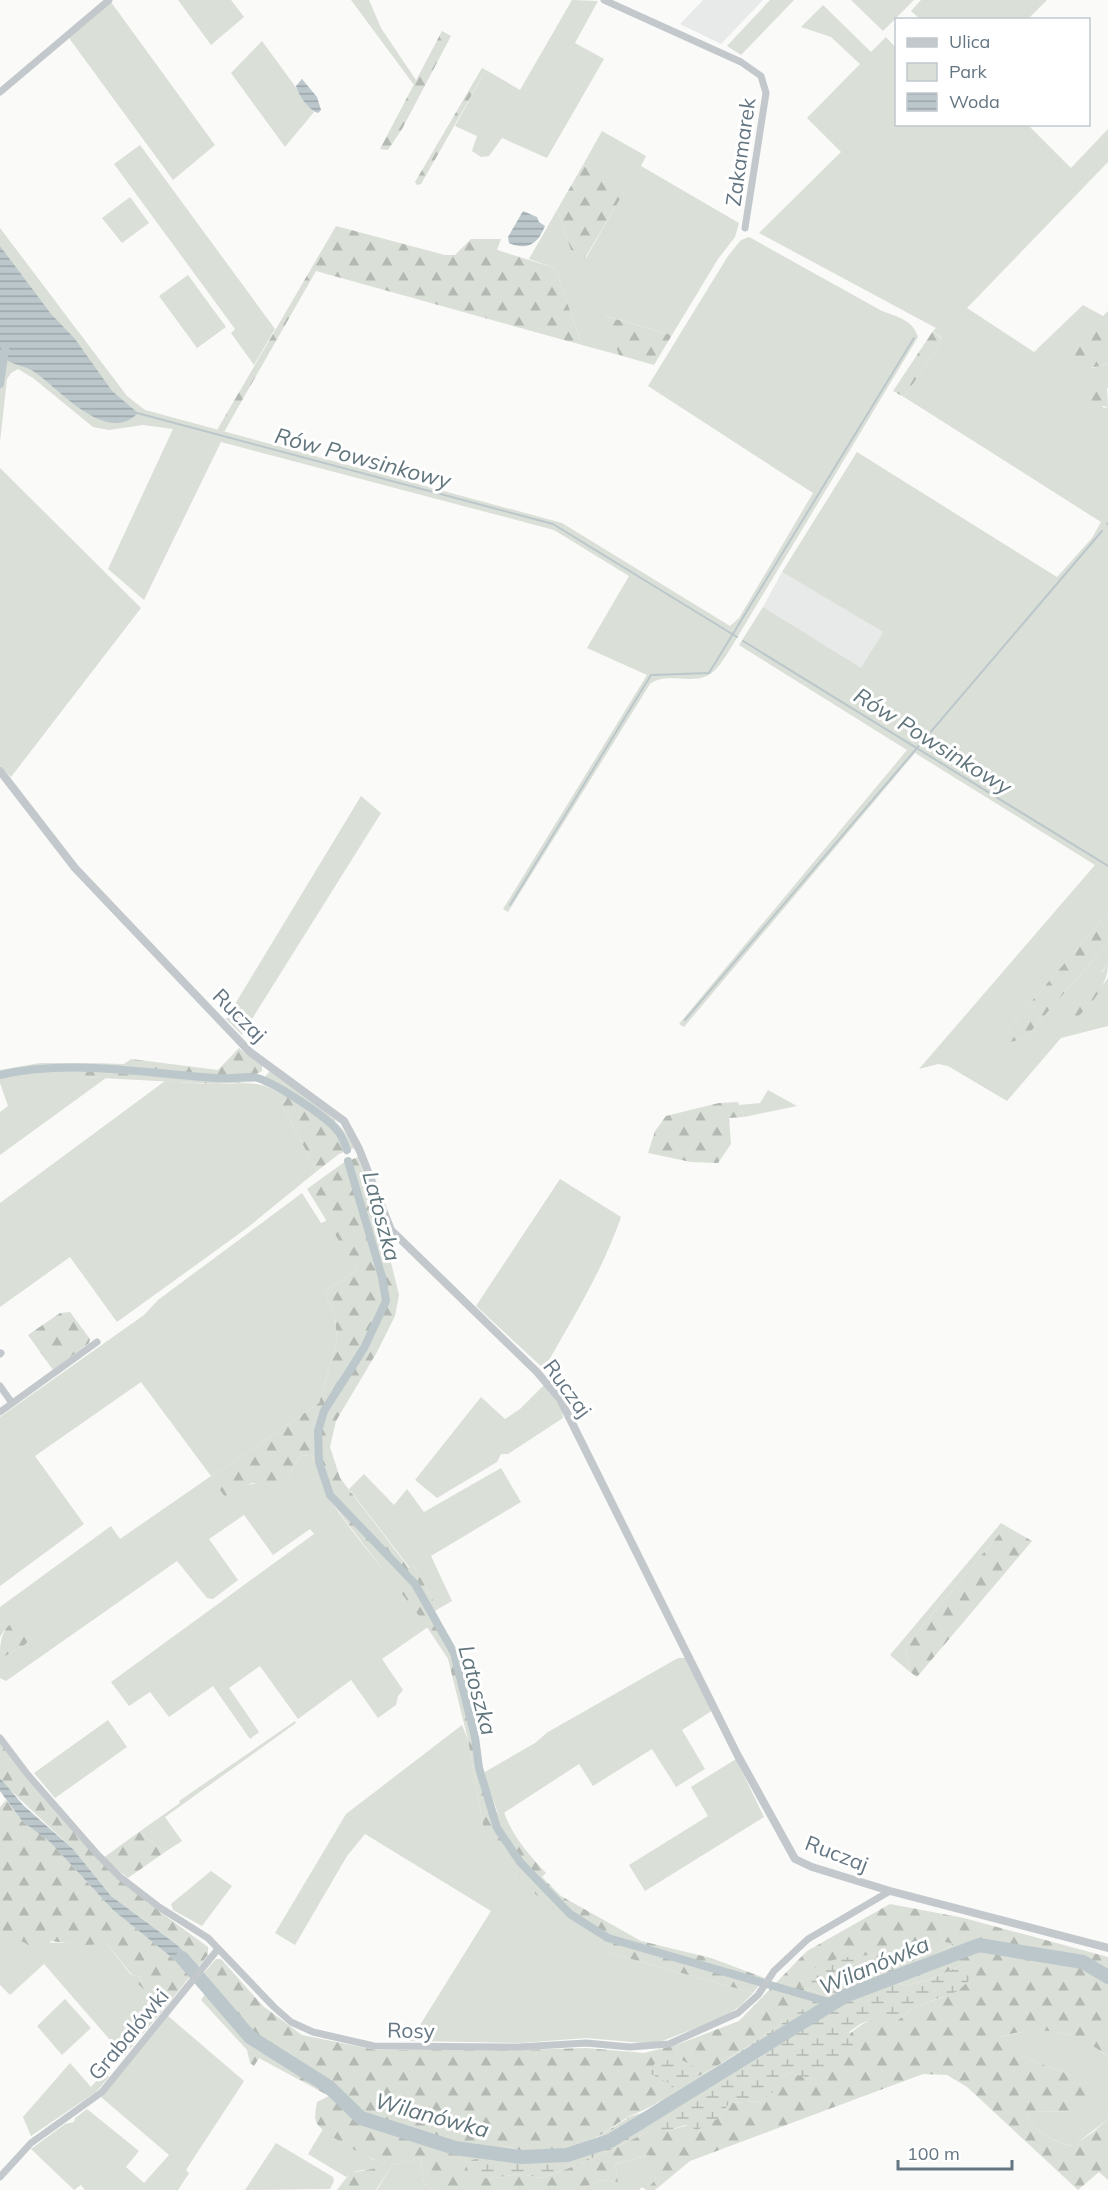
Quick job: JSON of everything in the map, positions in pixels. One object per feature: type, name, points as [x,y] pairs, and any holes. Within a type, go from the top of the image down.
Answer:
[{"type":"street","points":[[0,92],[109,0]]},
{"type":"street","name":"Zakamarek","points":[[604,0],[741,62],[761,76],[766,93],[745,228]]},
{"type":"street","name":"Ruczaj","points":[[0,771],[75,868],[250,1052],[344,1121],[359,1149],[391,1230],[537,1372],[560,1399],[790,1854],[812,1867],[890,1892],[1108,1948]]},
{"type":"street","points":[[0,1412],[97,1342]]},
{"type":"street","points":[[0,1386],[12,1403]]},
{"type":"street","name":"Rosy","points":[[0,1738],[28,1775],[120,1877],[159,1907],[208,1938],[250,1985],[291,2022],[313,2032],[374,2046],[519,2047],[586,2043],[653,2047],[669,2044],[726,2021],[758,1995],[774,1971],[808,1939],[890,1892]]},
{"type":"street","name":"Grabalówki","points":[[0,2177],[32,2143],[102,2092],[218,1949]]},
{"type":"shaded area","points":[[703,0],[763,0],[721,44],[680,24]]},
{"type":"shaded area","points":[[782,572],[883,632],[861,669],[763,607]]},
{"type":"green space","points":[[178,0],[231,0],[244,17],[211,45]]},
{"type":"green space","points":[[351,0],[369,0],[381,28],[416,80],[414,85]]},
{"type":"green space","points":[[572,0],[598,1],[575,43],[604,59],[547,158],[502,138],[489,156],[481,157],[472,151],[477,136],[455,126],[486,70],[520,90]]},
{"type":"green space","points":[[770,0],[794,0],[741,55],[727,46]]},
{"type":"green space","points":[[851,0],[914,0],[883,31]]},
{"type":"green space","points":[[921,0],[1047,0],[1029,18],[919,18],[911,11]]},
{"type":"green space","points":[[111,2],[215,145],[173,180],[69,38]]},
{"type":"green space","points":[[823,5],[871,52],[886,37],[895,47],[895,126],[1029,126],[1071,168],[1108,129],[1108,162],[967,308],[1034,352],[1083,305],[1103,316],[1108,311],[1108,326],[1101,324],[1092,368],[1108,364],[1108,388],[1083,388],[1104,408],[1108,407],[1108,913],[993,1046],[1025,1038],[1108,943],[1108,965],[1102,971],[1081,1014],[1108,978],[1108,1026],[1061,1038],[1007,1101],[948,1066],[938,1064],[919,1069],[1095,865],[915,753],[684,1027],[679,1024],[907,750],[739,645],[763,607],[861,668],[883,632],[782,572],[857,452],[1057,577],[1092,538],[1101,522],[904,397],[940,344],[942,338],[933,331],[936,328],[759,233],[841,152],[807,118],[860,64],[831,37],[801,27]]},
{"type":"green space","points":[[442,31],[451,36],[402,129],[388,150],[380,149]]},
{"type":"green space","points":[[262,41],[314,112],[285,147],[231,73]]},
{"type":"green space","points":[[482,68],[486,70],[421,184],[417,185],[415,182]]},
{"type":"green space","points":[[602,131],[646,156],[641,166],[739,223],[735,237],[718,259],[672,335],[606,316],[619,355],[582,345],[555,268],[529,259],[557,210],[571,250],[586,258],[625,190],[583,165]]},
{"type":"green space","points":[[140,145],[275,329],[254,365],[231,333],[235,329],[114,164]]},
{"type":"green space","points":[[583,165],[626,189],[585,258],[571,250],[557,210]]},
{"type":"green space","points":[[130,197],[149,223],[122,243],[102,218]]},
{"type":"green space","points":[[336,226],[445,255],[455,255],[471,239],[501,239],[497,250],[555,268],[582,345],[316,271],[224,432],[217,430]]},
{"type":"green space","points":[[0,228],[127,396],[145,410],[562,523],[730,626],[739,618],[813,493],[648,386],[728,256],[741,240],[749,237],[882,311],[904,320],[913,327],[918,337],[722,662],[707,676],[693,679],[671,678],[650,684],[508,912],[503,909],[647,675],[587,648],[629,576],[554,530],[221,442],[144,600],[108,569],[173,429],[143,425],[109,430],[93,427],[33,378],[18,369],[7,379],[0,442]]},
{"type":"green space","points":[[188,275],[226,327],[197,348],[159,296]]},
{"type":"green space","points":[[605,316],[672,335],[654,365],[619,355]]},
{"type":"green space","points":[[1101,324],[1108,326],[1108,364],[1089,367],[1075,356],[1071,345],[1072,339],[1080,327]]},
{"type":"green space","points":[[933,331],[942,339],[940,344],[904,397],[893,391]]},
{"type":"green space","points":[[1107,387],[1108,407],[1087,403],[1078,397],[1083,388]]},
{"type":"green space","points":[[0,468],[141,608],[11,777],[0,766]]},
{"type":"green space","points":[[361,796],[381,813],[242,1035],[226,1019]]},
{"type":"green space","points":[[1108,913],[1108,943],[1025,1038],[992,1047]]},
{"type":"green space","points":[[1108,965],[1105,980],[1091,1003],[1074,1020],[1067,1018],[1065,1015]]},
{"type":"green space","points":[[239,1048],[262,1065],[262,1071],[256,1074],[253,1082],[216,1084],[81,1077],[92,1063],[124,1064],[131,1059],[218,1070]]},
{"type":"green space","points":[[40,1063],[92,1063],[82,1077],[106,1078],[0,1155],[0,1112],[8,1106],[0,1083],[0,1070]]},
{"type":"green space","points":[[270,1071],[328,1114],[347,1135],[354,1148],[339,1154],[317,1171],[281,1104],[286,1100],[273,1088],[264,1085],[264,1078]]},
{"type":"green space","points":[[165,1081],[211,1084],[245,1083],[271,1088],[286,1100],[281,1104],[317,1171],[247,1228],[117,1322],[70,1257],[0,1307],[0,1203]]},
{"type":"green space","points":[[768,1090],[797,1106],[744,1117],[739,1105],[760,1103]]},
{"type":"green space","points":[[738,1102],[744,1117],[729,1118],[731,1144],[718,1163],[691,1162],[648,1153],[655,1131],[666,1116],[719,1103]]},
{"type":"green space","points":[[358,1157],[384,1234],[399,1295],[395,1316],[377,1352],[336,1421],[330,1447],[340,1478],[409,1568],[414,1566],[438,1609],[435,1611],[459,1658],[483,1773],[496,1810],[499,1815],[504,1812],[516,1837],[546,1873],[542,1877],[561,1896],[641,1941],[711,1958],[765,1978],[753,1993],[610,1953],[529,1889],[504,1859],[483,1825],[468,1740],[448,1659],[423,1621],[341,1515],[313,1466],[317,1463],[311,1455],[300,1456],[292,1470],[277,1486],[266,1487],[252,1483],[225,1497],[211,1477],[319,1403],[337,1340],[335,1317],[324,1292],[357,1270],[307,1189],[343,1163]]},
{"type":"green space","points":[[560,1179],[621,1217],[596,1276],[544,1369],[476,1306]]},
{"type":"green space","points":[[302,1193],[321,1223],[328,1220],[357,1270],[324,1292],[335,1317],[337,1340],[319,1403],[211,1477],[243,1486],[257,1483],[275,1486],[289,1475],[300,1456],[311,1455],[339,1513],[428,1627],[382,1659],[403,1690],[398,1696],[396,1705],[378,1718],[351,1680],[298,1719],[260,1666],[229,1688],[259,1732],[250,1739],[213,1686],[169,1717],[150,1692],[129,1706],[111,1682],[314,1534],[310,1529],[273,1555],[244,1515],[209,1539],[238,1580],[213,1599],[207,1598],[177,1561],[6,1681],[0,1678],[0,1659],[23,1646],[5,1629],[0,1637],[0,1607],[111,1526],[120,1539],[211,1476],[141,1382],[35,1456],[84,1524],[0,1586],[0,1417],[144,1315],[158,1300]]},
{"type":"green space","points":[[70,1312],[90,1339],[89,1343],[53,1370],[28,1335],[60,1313]]},
{"type":"green space","points":[[545,1384],[562,1409],[563,1418],[508,1454],[501,1454],[497,1462],[437,1498],[415,1480],[481,1397],[505,1419],[520,1409]]},
{"type":"green space","points":[[501,1468],[521,1502],[431,1556],[452,1601],[438,1609],[414,1566],[410,1568],[349,1489],[364,1474],[394,1505],[407,1489],[424,1512]]},
{"type":"green space","points":[[1001,1523],[1006,1526],[905,1647],[910,1672],[890,1655]]},
{"type":"green space","points":[[1006,1526],[1032,1541],[917,1677],[910,1672],[905,1647]]},
{"type":"green space","points":[[26,1618],[32,1623],[35,1636],[0,1659],[2,1638],[7,1627]]},
{"type":"green space","points":[[678,1658],[686,1658],[713,1710],[682,1730],[705,1769],[676,1787],[652,1749],[593,1786],[579,1764],[499,1816],[483,1773],[535,1743],[548,1732]]},
{"type":"green space","points":[[108,1720],[127,1747],[55,1798],[34,1773]]},
{"type":"green space","points":[[295,1721],[296,1723],[165,1817],[182,1841],[165,1852],[139,1832],[180,1803],[179,1801]]},
{"type":"green space","points":[[462,1725],[468,1740],[483,1825],[610,1953],[753,1993],[739,2007],[720,2019],[654,2044],[586,2038],[521,2043],[410,2041],[491,1911],[365,1834],[347,1856],[295,1945],[275,1933],[346,1814]]},
{"type":"green space","points":[[0,1743],[26,1778],[98,1858],[148,1903],[208,1947],[208,1955],[199,1966],[176,1944],[111,1896],[73,1849],[8,1788],[0,1778]]},
{"type":"green space","points":[[736,1759],[764,1817],[645,1891],[629,1865],[708,1816],[691,1787]]},
{"type":"green space","points":[[6,1800],[22,1821],[50,1842],[113,1910],[192,1974],[164,2009],[138,1984],[142,1977],[132,1975],[107,1944],[84,1945],[51,1941],[38,1953],[21,1941],[0,1940],[0,1807]]},
{"type":"green space","points":[[139,1832],[165,1852],[128,1878],[103,1858]]},
{"type":"green space","points":[[211,1871],[232,1886],[202,1926],[173,1910],[171,1904]]},
{"type":"green space","points":[[890,1904],[964,1918],[1108,1957],[1108,2057],[1082,2040],[1056,2032],[1029,2031],[999,2037],[1023,2057],[1076,2077],[1087,2093],[1085,2102],[1077,2112],[1031,2111],[1026,2116],[1046,2136],[1072,2146],[1108,2119],[1108,2180],[1099,2172],[1078,2190],[967,2087],[947,2075],[923,2074],[690,2161],[655,2190],[646,2190],[656,2179],[649,2155],[615,2164],[618,2182],[600,2180],[580,2190],[432,2190],[424,2183],[420,2158],[392,2165],[376,2190],[337,2190],[350,2173],[377,2168],[385,2164],[339,2141],[316,2123],[317,2102],[329,2096],[259,2058],[254,2066],[250,2063],[247,2050],[201,2000],[206,1993],[196,1982],[216,1959],[221,1959],[263,2006],[302,2035],[376,2050],[586,2048],[644,2053],[676,2045],[739,2021],[807,1951]],"holes":[[[937,1940],[953,1945],[917,1964],[897,1982],[904,1986],[929,1980],[969,1962],[943,1997],[915,2007],[894,2023],[883,2014],[870,2020],[842,2041],[813,2079],[790,2073],[778,2078],[761,2101],[729,2103],[721,2117],[666,2131],[650,2131],[582,2163],[542,2178],[519,2174],[489,2179],[465,2163],[506,2146],[539,2152],[586,2143],[626,2118],[654,2105],[665,2096],[674,2082],[678,2058],[694,2067],[695,2078],[821,1998],[819,1993],[801,1987],[844,1961],[865,1956],[894,1956],[908,1944]]]},
{"type":"green space","points":[[14,1937],[26,1942],[107,1944],[131,1975],[142,1977],[138,1984],[164,2009],[124,2056],[44,1964],[10,1995],[0,1985],[0,1940]]},
{"type":"green space","points":[[937,1940],[954,1944],[917,1965],[898,1983],[904,1986],[929,1980],[969,1962],[976,1974],[958,1991],[915,2007],[894,2023],[883,2015],[860,2024],[849,2032],[853,2045],[837,2068],[813,2079],[790,2073],[778,2078],[778,2088],[761,2101],[729,2103],[721,2117],[697,2130],[686,2125],[666,2131],[650,2131],[582,2163],[542,2178],[519,2174],[489,2179],[469,2173],[465,2163],[506,2146],[518,2151],[560,2149],[593,2140],[631,2116],[645,2112],[658,2103],[673,2085],[649,2073],[655,2063],[678,2058],[695,2067],[695,2078],[718,2066],[820,1998],[819,1993],[801,1987],[807,1976],[827,1962],[854,1956],[894,1956],[908,1944]]},
{"type":"green space","points":[[65,1999],[91,2028],[62,2055],[37,2026]]},
{"type":"green space","points":[[168,2016],[244,2081],[186,2170],[189,2173],[178,2190],[85,2190],[81,2185],[74,2190],[31,2149],[65,2124],[74,2122],[75,2118],[87,2109],[139,2151],[126,2167],[144,2183],[169,2155],[101,2097]]},
{"type":"green space","points":[[1042,2028],[1082,2038],[1108,2057],[1108,2119],[1073,2146],[1046,2136],[1026,2116],[1031,2111],[1077,2112],[1076,2077],[1023,2057],[998,2037]]},
{"type":"green space","points":[[70,2063],[91,2087],[105,2071],[109,2077],[96,2092],[31,2136],[23,2117]]},
{"type":"green space","points":[[323,2129],[372,2159],[386,2164],[355,2172],[346,2177],[308,2154]]},
{"type":"green space","points":[[276,2143],[333,2177],[334,2181],[330,2189],[245,2190]]},
{"type":"green space","points":[[650,2155],[656,2179],[646,2190],[642,2187],[639,2190],[580,2190],[600,2180],[618,2182],[615,2164]]},
{"type":"green space","points":[[420,2158],[424,2183],[432,2190],[377,2190],[392,2165]]},
{"type":"water","points":[[302,79],[317,97],[321,110],[318,113],[308,106],[297,90],[296,86]]},
{"type":"water","points":[[523,211],[537,217],[539,222],[545,226],[539,237],[526,246],[509,243],[508,237]]},
{"type":"water","points":[[0,246],[51,314],[75,339],[112,391],[138,413],[125,421],[112,423],[98,419],[83,411],[33,371],[3,358],[0,354]]},
{"type":"water","points":[[0,1778],[23,1805],[73,1849],[111,1896],[176,1944],[199,1966],[192,1974],[113,1910],[50,1842],[22,1821],[0,1791]]},
{"type":"waterway","points":[[510,905],[651,675],[709,673],[914,338]]},
{"type":"waterway","name":"Latoszka","points":[[0,384],[5,349]]},
{"type":"waterway","name":"Rów Powsinkowy","points":[[137,413],[553,524],[737,637]]},
{"type":"waterway","points":[[685,1020],[1102,531]]},
{"type":"waterway","name":"Rów Powsinkowy","points":[[743,641],[1108,866]]},
{"type":"waterway","name":"Latoszka","points":[[0,1075],[26,1070],[80,1068],[215,1078],[251,1077],[270,1083],[320,1115],[338,1131],[347,1150]]},
{"type":"waterway","name":"Latoszka","points":[[348,1161],[382,1277],[386,1301],[364,1348],[324,1411],[318,1431],[319,1462],[330,1495],[415,1584],[454,1653],[475,1737],[479,1768],[497,1828],[520,1862],[570,1914],[608,1938],[832,2003]]},
{"type":"waterway","name":"Wilanówka","points":[[182,1958],[250,2037],[329,2087],[361,2118],[455,2148],[521,2157],[567,2155],[610,2141],[845,1996],[979,1945],[1083,1962],[1108,1977]]}]
